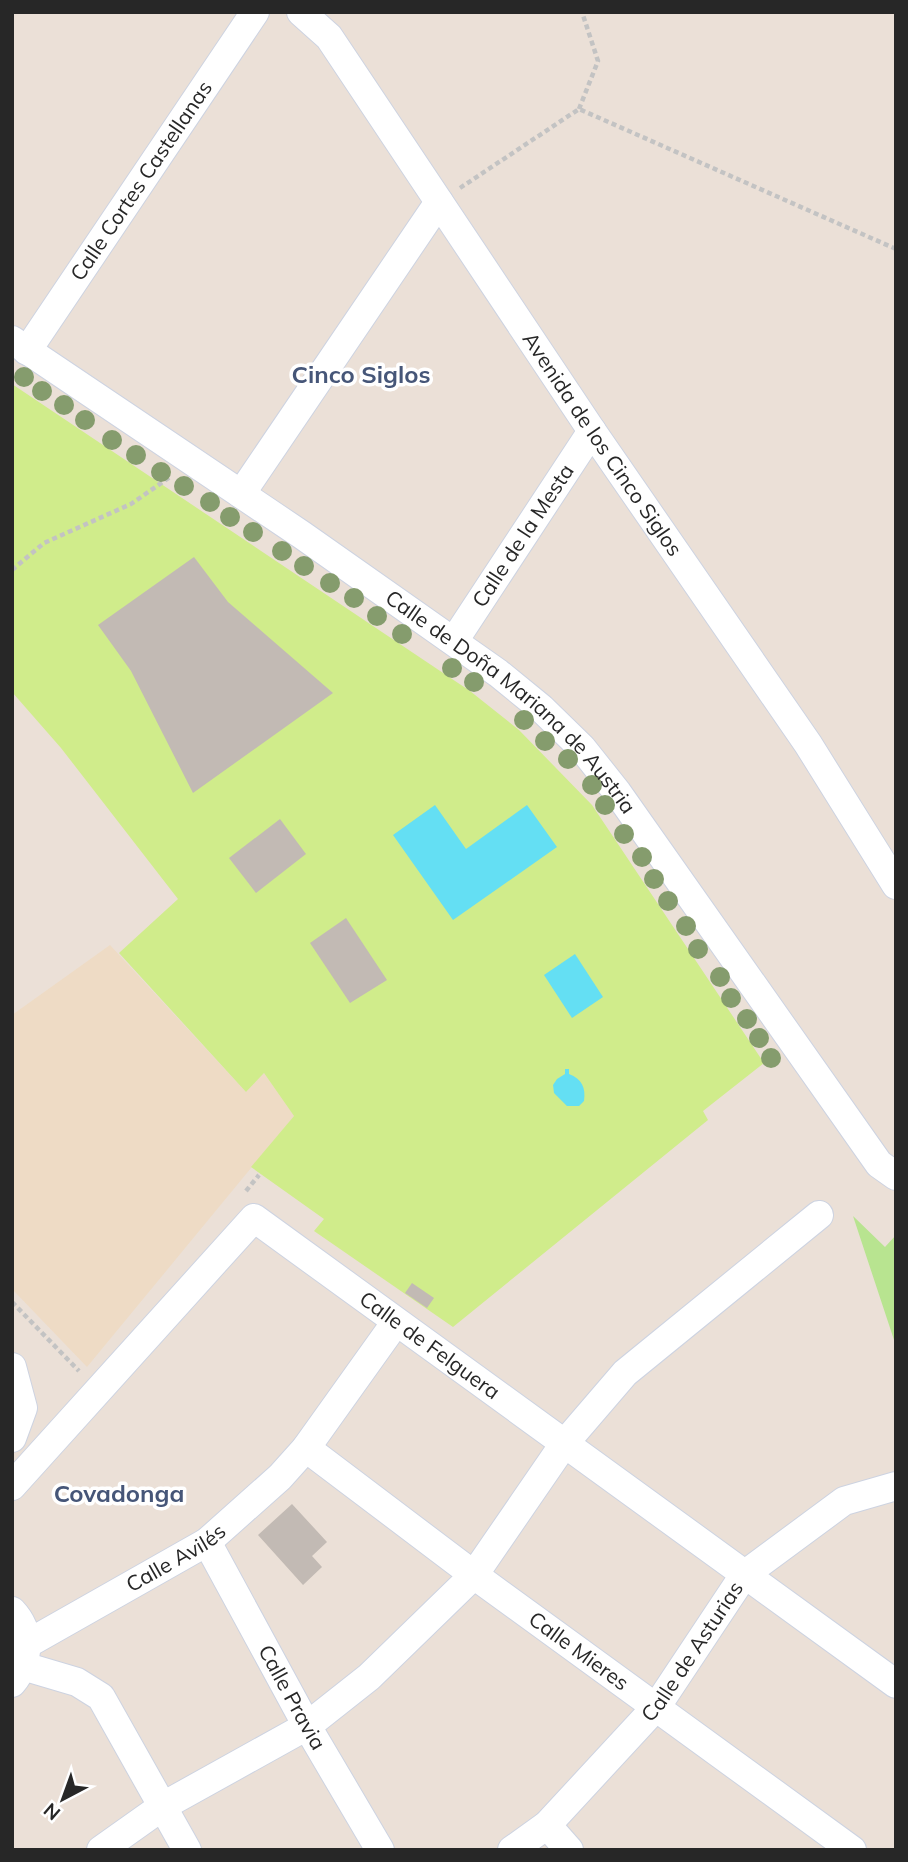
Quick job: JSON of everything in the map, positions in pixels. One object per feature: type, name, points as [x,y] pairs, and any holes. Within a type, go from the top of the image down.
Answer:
[{"type":"street","name":"Calle Cortes Castellanas","points":[[19,345],[255,12]]},
{"type":"street","name":"Avenida de los Cinco Siglos","points":[[301,12],[330,37],[592,431],[808,744],[896,885]]},
{"type":"street","points":[[241,494],[439,202]]},
{"type":"street","name":"Calle de Doña Mariana de Austria","points":[[19,345],[454,641],[541,708],[582,748],[617,792],[890,1163]]},
{"type":"street","name":"Calle de la Mesta","points":[[454,641],[592,431]]},
{"type":"street","points":[[101,1850],[163,1806],[307,1726],[369,1677],[474,1575],[564,1444],[625,1373],[819,1215]]},
{"type":"street","name":"Calle de Felguera","points":[[12,1486],[254,1218],[896,1684]]},
{"type":"street","name":"Calle Avilés","points":[[21,1664],[207,1542],[280,1477],[306,1448],[396,1322]]},
{"type":"street","points":[[12,1367],[23,1408],[12,1438]]},
{"type":"street","name":"Calle Mieres","points":[[306,1448],[474,1575],[852,1850]]},
{"type":"street","name":"Calle de Asturias","points":[[512,1850],[547,1825],[657,1706],[744,1576],[844,1501],[896,1486]]},
{"type":"street","name":"Calle Pravia","points":[[207,1542],[307,1726],[380,1850]]},
{"type":"street","points":[[12,1611],[24,1630],[21,1664],[77,1682],[101,1697],[187,1850]]},
{"type":"street","points":[[547,1825],[569,1850]]},
{"type":"path","points":[[439,202],[579,109],[598,61],[582,12]]},
{"type":"path","points":[[579,109],[896,248]]},
{"type":"path","points":[[12,570],[44,543],[131,504],[192,462]]},
{"type":"path","points":[[242,1196],[259,1175]]},
{"type":"path","points":[[12,1302],[82,1374],[89,1373]]},
{"type":"shaded area","points":[[110,945],[246,1092],[264,1073],[294,1116],[87,1367],[12,1289],[12,1015]]},
{"type":"green space","points":[[12,384],[470,691],[519,730],[592,805],[764,1063],[703,1111],[708,1120],[453,1327],[314,1231],[324,1219],[251,1167],[294,1116],[264,1073],[246,1092],[119,953],[178,899],[61,748],[12,692]]},
{"type":"green space","points":[[853,1216],[885,1247],[896,1235],[896,1346]]},
{"type":"water","points":[[435,805],[466,849],[527,805],[557,847],[453,920],[393,835]]},
{"type":"water","points":[[575,954],[603,997],[572,1018],[544,975]]},
{"type":"water","points":[[565,1069],[569,1069],[569,1074],[577,1078],[584,1088],[584,1101],[579,1106],[567,1106],[554,1093],[553,1085],[565,1074]]},
{"type":"building","points":[[194,557],[228,602],[333,693],[193,793],[131,671],[98,625]]},
{"type":"building","points":[[280,819],[306,854],[256,893],[229,858]]},
{"type":"building","points":[[346,918],[387,980],[350,1003],[310,943]]},
{"type":"building","points":[[412,1283],[434,1298],[427,1308],[405,1293]]},
{"type":"building","points":[[292,1504],[327,1542],[312,1556],[322,1567],[303,1585],[258,1535]]},
{"type":"district","name":"Cinco Siglos","points":[[361,375]]},
{"type":"district","name":"Covadonga","points":[[119,1494]]}]
